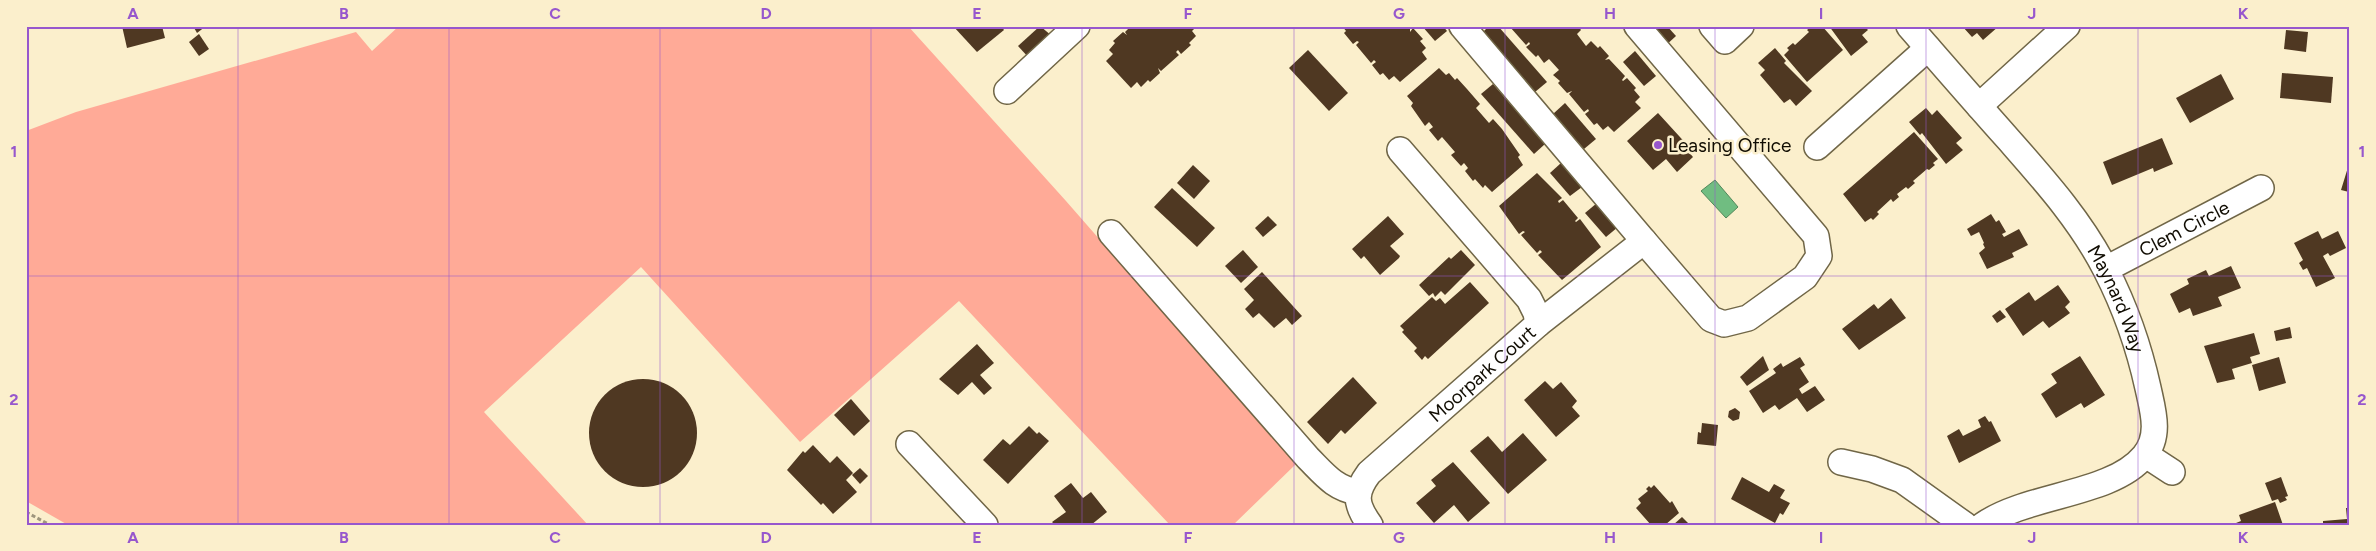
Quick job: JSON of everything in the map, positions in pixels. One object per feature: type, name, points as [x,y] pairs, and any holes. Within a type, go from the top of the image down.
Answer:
[{"type":"street","points":[[1007,91],[1077,26]]},
{"type":"street","points":[[1462,26],[1711,319],[1724,324],[1748,318],[1805,277],[1819,256],[1816,236],[1637,26]]},
{"type":"street","name":"Maynard Way","points":[[1909,26],[2052,190],[2081,228],[2106,269],[2134,340],[2154,417],[2155,432],[2146,455]]},
{"type":"street","points":[[1979,106],[2067,26]]},
{"type":"street","points":[[1817,147],[1928,48]]},
{"type":"street","name":"Moorpark Court","points":[[1358,492],[1361,483],[1369,472],[1384,458],[1538,324],[1536,313],[1529,299],[1400,150]]},
{"type":"street","name":"Clem Circle","points":[[2106,269],[2261,188]]},
{"type":"street","points":[[1111,233],[1308,458],[1331,482],[1344,490],[1358,492],[1359,506],[1370,525]]},
{"type":"street","points":[[1538,324],[1644,241]]},
{"type":"street","points":[[909,444],[985,525]]},
{"type":"street","points":[[1982,525],[2013,508],[2119,476],[2146,455],[2172,472]]},
{"type":"street","points":[[1841,462],[1872,468],[1902,480],[1965,525]]},
{"type":"path","points":[[26,512],[50,525]]},
{"type":"shaded area","points":[[399,26],[908,26],[1066,201],[1296,464],[1233,525],[1170,525],[959,301],[800,442],[641,267],[484,412],[588,525],[68,525],[26,501],[26,131],[76,112],[356,32],[372,51]]},
{"type":"shaded area","points":[[1715,180],[1738,207],[1726,218],[1701,191]]},
{"type":"building","points":[[122,26],[162,26],[165,38],[127,48]]},
{"type":"building","points":[[193,26],[206,26],[197,33]]},
{"type":"building","points":[[953,26],[1001,26],[1004,30],[977,52]]},
{"type":"building","points":[[1040,26],[1052,36],[1029,58],[1018,46]]},
{"type":"building","points":[[1131,26],[1197,26],[1192,31],[1196,36],[1189,43],[1191,45],[1181,54],[1178,50],[1176,52],[1179,55],[1161,71],[1158,68],[1160,73],[1150,82],[1148,80],[1141,87],[1137,82],[1131,88],[1106,61],[1113,54],[1109,50],[1115,43],[1113,41],[1123,32],[1127,35],[1125,32]]},
{"type":"building","points":[[1342,26],[1410,26],[1410,32],[1413,28],[1423,39],[1420,41],[1426,48],[1422,52],[1427,59],[1400,82],[1394,76],[1389,80],[1383,73],[1380,75],[1372,65],[1376,62],[1374,60],[1371,63],[1356,45],[1359,42],[1357,41],[1353,44],[1344,33],[1346,31]]},
{"type":"building","points":[[1422,26],[1443,26],[1447,31],[1435,41]]},
{"type":"building","points":[[1489,26],[1498,26],[1547,82],[1535,92],[1483,32]]},
{"type":"building","points":[[1578,26],[1581,30],[1577,34],[1586,46],[1591,41],[1598,48],[1600,46],[1609,56],[1605,60],[1609,59],[1625,76],[1623,81],[1627,78],[1636,88],[1634,90],[1640,97],[1635,102],[1641,108],[1614,132],[1608,126],[1603,130],[1597,123],[1594,125],[1585,114],[1589,111],[1588,109],[1584,112],[1569,94],[1572,91],[1567,93],[1558,83],[1560,81],[1553,75],[1559,70],[1549,59],[1544,63],[1538,55],[1536,57],[1526,47],[1530,44],[1529,42],[1526,45],[1510,27]]},
{"type":"building","points":[[1646,26],[1667,26],[1676,36],[1664,47]]},
{"type":"building","points":[[1812,26],[1822,26],[1843,50],[1807,82],[1784,55],[1789,50],[1787,48],[1793,43],[1795,45],[1809,32],[1807,30]]},
{"type":"building","points":[[1829,26],[1864,26],[1868,30],[1862,35],[1868,42],[1851,56]]},
{"type":"building","points":[[1962,26],[1999,26],[1983,40],[1977,33],[1972,37]]},
{"type":"building","points":[[2286,30],[2308,32],[2306,52],[2284,49]]},
{"type":"building","points":[[199,34],[209,49],[199,56],[189,42]]},
{"type":"building","points":[[1775,48],[1786,61],[1784,63],[1812,91],[1796,106],[1790,99],[1784,103],[1760,75],[1765,70],[1758,63]]},
{"type":"building","points":[[1308,50],[1348,93],[1329,111],[1289,68]]},
{"type":"building","points":[[1635,51],[1656,76],[1644,86],[1623,62]]},
{"type":"building","points":[[1439,68],[1446,75],[1449,73],[1455,80],[1457,78],[1480,104],[1476,108],[1489,123],[1493,119],[1520,155],[1518,157],[1523,165],[1492,192],[1485,185],[1483,188],[1475,179],[1473,181],[1465,171],[1468,168],[1464,163],[1461,166],[1451,155],[1455,152],[1442,137],[1438,141],[1429,130],[1433,127],[1429,122],[1425,126],[1411,106],[1413,103],[1407,96]]},
{"type":"building","points":[[2282,73],[2333,77],[2331,103],[2280,98]]},
{"type":"building","points":[[2221,74],[2234,99],[2190,123],[2176,98]]},
{"type":"building","points":[[1493,84],[1545,144],[1534,154],[1481,94]]},
{"type":"building","points":[[1565,103],[1596,139],[1584,149],[1553,114]]},
{"type":"building","points":[[1926,108],[1932,115],[1937,110],[1962,138],[1956,143],[1963,150],[1946,164],[1922,133],[1920,135],[1909,122]]},
{"type":"building","name":"Leasing Office","points":[[1658,113],[1690,148],[1687,150],[1693,157],[1677,172],[1666,159],[1653,170],[1627,141]]},
{"type":"building","points":[[1914,132],[1938,159],[1933,163],[1935,165],[1913,181],[1915,183],[1908,189],[1906,187],[1897,194],[1899,197],[1893,202],[1891,199],[1877,212],[1879,214],[1873,220],[1871,218],[1865,222],[1843,194]]},
{"type":"building","points":[[2162,138],[2173,164],[2154,172],[2153,168],[2112,185],[2103,162]]},
{"type":"building","points":[[1561,163],[1582,187],[1570,196],[1550,173]]},
{"type":"building","points":[[2349,164],[2350,199],[2347,198],[2349,192],[2341,190]]},
{"type":"building","points":[[1193,165],[1210,181],[1194,199],[1177,183]]},
{"type":"building","points":[[1537,173],[1562,198],[1558,201],[1559,203],[1563,200],[1578,218],[1575,221],[1580,219],[1601,247],[1562,280],[1538,255],[1542,252],[1540,250],[1537,253],[1521,235],[1525,232],[1523,231],[1519,234],[1499,206]]},
{"type":"building","points":[[1172,188],[1215,228],[1197,247],[1154,207]]},
{"type":"building","points":[[1597,203],[1618,227],[1606,237],[1585,213]]},
{"type":"building","points":[[1991,214],[1996,222],[1999,220],[2006,232],[2002,234],[2004,237],[2019,229],[2028,245],[2012,253],[2014,257],[1987,269],[1979,253],[1985,248],[1979,232],[1971,236],[1967,229]]},
{"type":"building","points":[[1268,216],[1277,225],[1263,237],[1255,228]]},
{"type":"building","points":[[1388,216],[1404,234],[1390,246],[1400,256],[1399,258],[1380,275],[1364,256],[1361,259],[1352,249]]},
{"type":"building","points":[[2318,231],[2322,239],[2338,231],[2346,248],[2330,256],[2328,253],[2323,256],[2335,278],[2316,287],[2307,268],[2303,270],[2299,263],[2303,260],[2294,243]]},
{"type":"building","points":[[1243,250],[1258,267],[1241,283],[1225,266]]},
{"type":"building","points":[[1461,250],[1475,265],[1445,295],[1441,291],[1435,297],[1433,293],[1429,296],[1419,285],[1449,257],[1451,259]]},
{"type":"building","points":[[2231,266],[2241,288],[2218,297],[2222,306],[2193,316],[2190,308],[2179,313],[2170,294],[2189,284],[2187,279],[2206,270],[2209,276]]},
{"type":"building","points":[[1262,272],[1302,316],[1292,325],[1286,318],[1274,328],[1259,313],[1253,318],[1245,309],[1254,300],[1244,289]]},
{"type":"building","points":[[1470,282],[1489,303],[1428,359],[1425,356],[1422,360],[1414,351],[1417,348],[1402,332],[1404,330],[1400,326],[1432,297],[1436,301],[1440,298],[1445,304]]},
{"type":"building","points":[[2058,285],[2070,302],[2065,307],[2070,313],[2049,328],[2043,321],[2023,336],[2005,309],[2029,292],[2035,301]]},
{"type":"building","points":[[1891,298],[1906,318],[1859,350],[1842,329],[1874,304],[1878,309]]},
{"type":"building","points":[[2000,310],[2006,317],[1997,323],[1992,316]]},
{"type":"building","points":[[2290,327],[2292,338],[2276,341],[2274,331]]},
{"type":"building","points":[[2254,333],[2260,354],[2250,357],[2252,363],[2232,369],[2235,379],[2217,383],[2204,346]]},
{"type":"building","points":[[977,344],[994,363],[980,375],[992,388],[984,395],[972,382],[958,395],[939,379]]},
{"type":"building","points":[[1763,356],[1769,370],[1747,386],[1740,377]]},
{"type":"building","points":[[2080,356],[2105,395],[2084,408],[2081,403],[2056,418],[2041,394],[2057,383],[2051,374]]},
{"type":"building","points":[[1800,357],[1805,365],[1800,368],[1809,382],[1799,389],[1802,394],[1815,386],[1825,400],[1807,412],[1797,398],[1779,410],[1775,405],[1763,413],[1749,391],[1776,373],[1773,369],[1781,363],[1783,367]]},
{"type":"building","points":[[2279,357],[2286,383],[2259,391],[2252,365]]},
{"type":"building","points":[[1353,377],[1377,403],[1345,434],[1341,430],[1328,444],[1307,422]]},
{"type":"building","points":[[643,379],[664,383],[681,395],[693,412],[697,433],[693,454],[681,471],[664,483],[643,487],[622,483],[605,471],[593,454],[589,433],[593,412],[605,395],[622,383]]},
{"type":"building","points":[[1545,381],[1553,389],[1561,382],[1577,401],[1572,407],[1580,416],[1556,437],[1524,400]]},
{"type":"building","points":[[851,399],[870,421],[854,436],[834,415]]},
{"type":"building","points":[[1735,408],[1740,412],[1739,419],[1733,421],[1728,417],[1729,411]]},
{"type":"building","points":[[1985,416],[1989,422],[1991,421],[2001,441],[1959,463],[1947,436],[1959,429],[1963,436],[1981,427],[1978,420]]},
{"type":"building","points":[[1702,423],[1718,425],[1716,446],[1697,444],[1698,432],[1701,433]]},
{"type":"building","points":[[1029,426],[1037,434],[1039,432],[1049,441],[1008,484],[983,460],[1003,439],[1010,445]]},
{"type":"building","points":[[1523,433],[1547,460],[1508,494],[1470,451],[1488,436],[1502,452]]},
{"type":"building","points":[[813,445],[830,463],[837,456],[853,473],[846,480],[857,492],[833,514],[823,503],[821,505],[787,470],[803,451],[805,453]]},
{"type":"building","points":[[1453,462],[1490,503],[1468,522],[1454,505],[1434,523],[1416,503],[1436,486],[1431,480]]},
{"type":"building","points":[[860,468],[868,476],[860,484],[852,475]]},
{"type":"building","points":[[1742,477],[1769,492],[1774,484],[1785,490],[1780,498],[1790,503],[1783,515],[1780,513],[1775,523],[1731,499]]},
{"type":"building","points":[[2281,477],[2288,496],[2285,497],[2287,500],[2280,503],[2278,499],[2272,501],[2265,483]]},
{"type":"building","points":[[1071,483],[1083,498],[1091,492],[1107,512],[1091,525],[1055,525],[1052,522],[1066,512],[1054,496]]},
{"type":"building","points":[[1654,485],[1670,503],[1672,501],[1679,513],[1665,525],[1651,525],[1636,508],[1641,503],[1638,499],[1648,491],[1646,489],[1649,486],[1651,488]]},
{"type":"building","points":[[2275,502],[2283,525],[2231,525],[2241,521],[2239,515]]},
{"type":"building","points":[[2346,508],[2350,508],[2350,525],[2323,525],[2323,521],[2347,519]]},
{"type":"building","points":[[1682,517],[1690,525],[1673,525]]},
{"type":"place","name":"Leasing Office","points":[[1658,145]]}]
